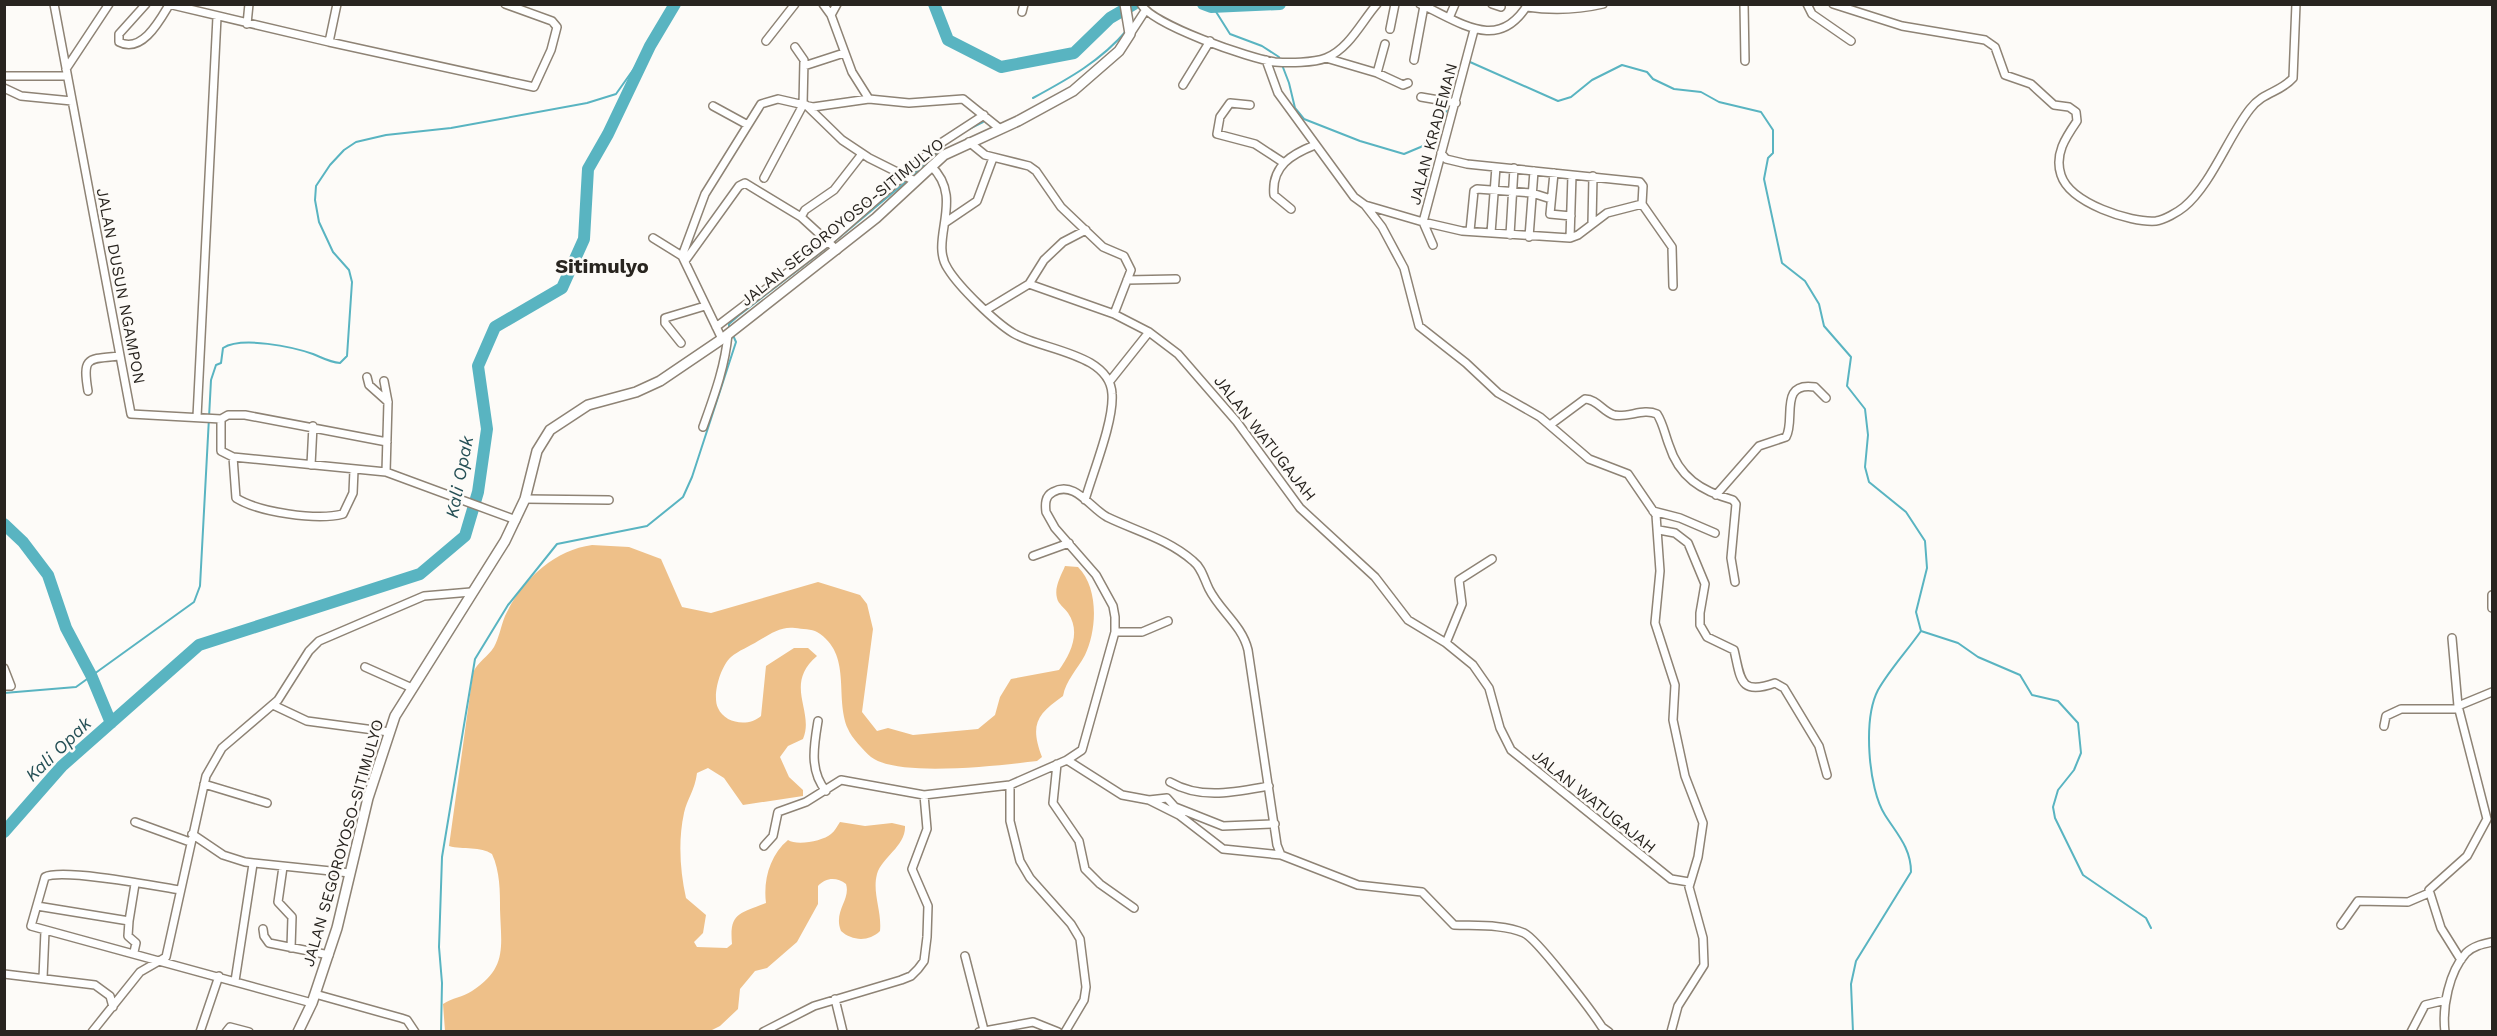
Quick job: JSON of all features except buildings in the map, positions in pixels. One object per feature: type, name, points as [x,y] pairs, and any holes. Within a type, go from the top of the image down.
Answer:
[{"type":"main road","points":[[1125,4],[1130,29]]},
{"type":"main road","name":"JALAN SEGOROYOSO-SITIMULYO","points":[[298,1032],[329,954],[368,798],[389,732],[412,688],[471,592],[492,564],[516,520],[525,499],[537,451],[558,422],[588,405],[636,392],[660,381],[725,337],[837,250],[951,150],[1054,102],[1088,80],[1119,51],[1130,29]]},
{"type":"street","name":"JALAN DUSUN NGAMPON","points":[[54,4],[131,414],[221,419],[228,415],[245,415],[313,426],[387,442]]},
{"type":"street","points":[[4,76],[66,72],[109,4]]},
{"type":"street","points":[[146,4],[119,34],[119,42],[129,44],[147,36],[169,5],[534,87],[551,50],[557,27],[552,21],[505,4]]},
{"type":"street","points":[[247,24],[249,4]]},
{"type":"street","points":[[329,42],[336,4]]},
{"type":"street","points":[[766,41],[795,4]]},
{"type":"street","points":[[823,4],[831,15],[854,75],[869,99]]},
{"type":"street","points":[[831,15],[837,4]]},
{"type":"street","points":[[1326,58],[1345,44],[1377,4]]},
{"type":"street","points":[[1390,29],[1395,4]]},
{"type":"street","points":[[1449,18],[1455,4]]},
{"type":"street","points":[[1492,4],[1501,7]]},
{"type":"street","points":[[1414,60],[1422,5],[1474,30],[1491,32],[1506,27],[1528,5],[1547,10],[1582,9],[1603,4]]},
{"type":"street","points":[[1744,4],[1745,61]]},
{"type":"street","points":[[1808,4],[1812,14],[1851,41]]},
{"type":"street","points":[[1833,4],[1902,26],[1986,40],[1995,47],[2005,75],[2031,84],[2054,105],[2069,107],[2076,112],[2077,121],[2062,143],[2060,154],[2061,176],[2069,186],[2094,206],[2145,221],[2159,221],[2184,207],[2216,167],[2261,96],[2286,86],[2293,78],[2296,4]]},
{"type":"street","points":[[1143,7],[1184,34],[1266,60],[1280,62],[1326,58],[1377,73],[1403,85],[1408,83]]},
{"type":"street","name":"JALAN SEGOROYOSO-SITIMULYO","points":[[1130,29],[1143,7]]},
{"type":"street","points":[[204,418],[217,17]]},
{"type":"street","name":"JALAN KRADEMAN","points":[[1266,60],[1278,93],[1345,188],[1365,206],[1423,222],[1474,30]]},
{"type":"street","points":[[1183,85],[1210,41]]},
{"type":"street","points":[[1377,73],[1385,44]]},
{"type":"street","points":[[764,178],[805,105],[804,57],[795,47]]},
{"type":"street","points":[[804,66],[844,53]]},
{"type":"street","points":[[4,88],[21,96],[72,101]]},
{"type":"street","points":[[1421,97],[1456,103]]},
{"type":"street","points":[[683,259],[705,194],[760,104],[778,99],[805,105],[869,99],[909,103],[963,99],[999,128]]},
{"type":"street","points":[[1250,105],[1230,103],[1221,117],[1217,134],[1255,144],[1284,163]]},
{"type":"street","points":[[805,105],[840,139],[862,154],[905,174],[915,182]]},
{"type":"street","points":[[713,106],[746,124]]},
{"type":"street","points":[[716,327],[828,241],[949,137],[984,115]]},
{"type":"street","points":[[969,142],[993,158],[1029,166],[1036,171],[1061,207],[1103,247],[1124,256],[1130,262],[1131,270],[1114,314]]},
{"type":"street","points":[[1292,209],[1274,195],[1276,178],[1291,155],[1315,145]]},
{"type":"street","points":[[1441,153],[1446,159],[1496,167],[1640,182],[1643,186],[1642,204],[1671,243],[1673,286]]},
{"type":"street","points":[[801,217],[805,210],[834,190],[862,154]]},
{"type":"street","points":[[946,222],[978,201],[993,158]]},
{"type":"street","points":[[932,166],[944,183],[947,196],[944,262],[948,270],[1014,334],[1083,360],[1102,371],[1110,381],[1111,408],[1085,500]]},
{"type":"street","points":[[1491,233],[1496,167]]},
{"type":"street","points":[[1510,235],[1514,168]]},
{"type":"street","points":[[1528,237],[1534,171]]},
{"type":"street","points":[[1554,173],[1552,215],[1571,216]]},
{"type":"street","points":[[1570,238],[1572,175]]},
{"type":"street","points":[[1592,224],[1593,176]]},
{"type":"street","points":[[683,259],[743,184],[801,217],[837,250]]},
{"type":"street","points":[[1470,231],[1474,191],[1477,189],[1532,193],[1551,199]]},
{"type":"street","points":[[1423,222],[1470,231],[1528,237],[1570,238],[1578,235],[1607,213],[1642,204]]},
{"type":"street","points":[[1365,206],[1382,227],[1404,268],[1419,326],[1466,363],[1498,393],[1550,425],[1589,459],[1628,474],[1653,511],[1659,530],[1660,581],[1655,623],[1675,685],[1673,720],[1685,776],[1703,823],[1698,857],[1689,882],[1703,938],[1704,965],[1678,1006],[1671,1032]]},
{"type":"street","points":[[1423,222],[1433,245]]},
{"type":"street","points":[[987,310],[1029,284],[1044,260],[1063,242],[1086,230]]},
{"type":"street","points":[[653,238],[683,259],[705,306],[728,345],[723,370],[703,427]]},
{"type":"street","points":[[1127,280],[1176,279]]},
{"type":"street","name":"JALAN WATUGAJAH","points":[[1029,284],[1114,314],[1149,332],[1178,354],[1205,381],[1300,508],[1361,562],[1408,620],[1446,643],[1482,675],[1489,688],[1500,728],[1511,750],[1671,879],[1689,882]]},
{"type":"street","points":[[681,343],[665,323],[665,318],[705,306]]},
{"type":"street","points":[[1110,381],[1149,332]]},
{"type":"street","points":[[88,391],[85,371],[87,362],[92,359],[120,356]]},
{"type":"street","points":[[367,377],[369,385],[388,402]]},
{"type":"street","points":[[384,381],[388,402],[386,472]]},
{"type":"street","points":[[1716,495],[1759,446],[1786,438],[1790,400],[1795,392],[1802,387],[1815,387],[1826,398]]},
{"type":"street","points":[[1550,425],[1585,399],[1593,400],[1613,414],[1648,412],[1657,414],[1672,455],[1690,481],[1716,495],[1733,500],[1736,504],[1731,558],[1734,582]]},
{"type":"street","points":[[221,419],[221,451],[233,458],[386,472],[516,520]]},
{"type":"street","points":[[311,465],[313,426]]},
{"type":"street","points":[[233,458],[236,498],[272,511],[301,514],[343,514],[353,493],[354,470]]},
{"type":"street","points":[[764,846],[773,836],[778,812],[806,802],[826,791],[837,781],[845,779],[924,795],[1010,785],[1078,753],[1085,744],[1115,632],[1113,606],[1106,591],[1046,512],[1046,499],[1049,494],[1063,489],[1072,490],[1102,514],[1165,542],[1194,561],[1221,608],[1243,635],[1248,650],[1275,825],[1276,845],[1281,855]]},
{"type":"street","points":[[525,499],[609,500]]},
{"type":"street","points":[[1653,511],[1680,518],[1715,533]]},
{"type":"street","points":[[1659,530],[1682,537],[1694,555],[1705,584],[1700,625],[1707,637],[1734,650],[1742,680],[1750,688],[1774,683],[1784,688],[1819,746],[1827,775]]},
{"type":"street","points":[[1032,556],[1069,543]]},
{"type":"street","points":[[1446,643],[1462,604],[1459,580],[1492,559]]},
{"type":"street","points":[[92,1032],[140,972],[164,960],[168,954],[204,784],[222,748],[273,705],[309,651],[319,641],[424,596],[471,592]]},
{"type":"street","points":[[2493,595],[2493,609]]},
{"type":"street","points":[[1115,632],[1142,633],[1168,621]]},
{"type":"street","points":[[2452,638],[2458,707],[2487,819],[2468,856],[2430,887],[2429,892],[2436,905],[2441,928],[2461,960]]},
{"type":"street","points":[[364,667],[412,688]]},
{"type":"street","points":[[4,668],[11,686],[4,686]]},
{"type":"street","points":[[2384,726],[2386,716],[2401,709],[2458,707],[2493,692]]},
{"type":"street","points":[[273,705],[307,721],[389,732]]},
{"type":"street","points":[[818,721],[813,753],[818,779],[826,791]]},
{"type":"street","points":[[1067,760],[1122,795],[1149,800],[1192,822],[1207,839],[1223,849],[1281,855],[1358,885],[1422,892],[1454,925],[1507,929],[1525,934],[1540,947],[1600,1029],[1609,1032]]},
{"type":"street","points":[[1057,764],[1053,803],[1079,841],[1085,868],[1100,884],[1134,908]]},
{"type":"street","points":[[1170,782],[1194,793],[1221,793],[1269,786]]},
{"type":"street","points":[[204,784],[267,803]]},
{"type":"street","points":[[1010,785],[1010,821],[1020,861],[1030,878],[1071,924],[1080,939],[1086,987],[1083,1000],[1065,1032]]},
{"type":"street","points":[[763,1032],[788,1018],[835,999],[911,976],[924,961],[928,906],[912,869],[927,829],[924,795]]},
{"type":"street","points":[[1149,800],[1167,798],[1175,807],[1223,826],[1275,825]]},
{"type":"street","points":[[135,822],[191,838],[224,855],[253,864],[350,873]]},
{"type":"street","points":[[235,981],[253,864]]},
{"type":"street","points":[[283,867],[278,902],[292,917],[291,948]]},
{"type":"street","points":[[180,890],[49,874],[45,877],[31,926],[235,981],[401,1018],[407,1020],[415,1032]]},
{"type":"street","points":[[134,952],[136,943],[128,936],[135,884]]},
{"type":"street","points":[[2341,925],[2358,901],[2408,902],[2429,892]]},
{"type":"street","points":[[37,906],[129,921]]},
{"type":"street","points":[[263,929],[264,936],[269,943],[329,954]]},
{"type":"street","points":[[43,978],[45,931]]},
{"type":"street","points":[[2445,1032],[2446,1000],[2461,960],[2474,947],[2493,942]]},
{"type":"street","points":[[964,956],[981,1031],[1033,1022],[1058,1032]]},
{"type":"street","points":[[4,974],[95,985],[110,996],[113,1007]]},
{"type":"street","points":[[200,1032],[219,976]]},
{"type":"street","points":[[835,999],[843,1032]]},
{"type":"street","points":[[2411,1032],[2425,1005],[2446,1000]]},
{"type":"street","points":[[226,1032],[230,1027],[249,1032]]},
{"type":"shaded area","points":[[592,545],[629,547],[661,559],[682,607],[711,613],[818,582],[860,595],[867,604],[873,629],[862,712],[877,731],[888,728],[913,735],[978,729],[995,715],[1000,697],[1011,679],[1059,670],[1071,650],[1074,635],[1072,620],[1056,594],[1065,566],[1078,567],[1085,576],[1093,597],[1094,622],[1085,655],[1069,680],[1063,696],[1041,715],[1038,722],[1036,737],[1042,757],[1037,761],[976,767],[926,769],[903,767],[884,763],[871,757],[848,729],[842,703],[839,664],[828,641],[817,632],[795,628],[780,629],[737,653],[731,657],[720,674],[716,703],[726,718],[744,723],[761,716],[766,666],[794,648],[808,648],[817,656],[802,677],[801,688],[806,729],[803,739],[788,746],[780,757],[789,777],[803,790],[803,796],[743,805],[724,778],[708,768],[697,773],[684,813],[680,845],[686,898],[706,915],[703,933],[694,942],[697,947],[727,948],[732,944],[732,926],[738,916],[766,903],[769,868],[782,846],[788,840],[803,843],[827,837],[840,822],[865,826],[892,823],[905,826],[902,840],[877,874],[880,931],[871,937],[860,939],[850,937],[841,931],[839,917],[846,895],[846,884],[835,879],[828,880],[818,886],[818,904],[797,942],[767,968],[755,971],[740,989],[738,1009],[720,1026],[710,1031],[445,1031],[443,1004],[469,993],[492,974],[497,965],[501,945],[499,882],[492,854],[483,850],[449,846],[473,673],[494,647],[505,616],[530,579],[552,560],[578,548]]},
{"type":"waterway","name":"Kali Opak","points":[[4,832],[62,766],[199,645],[420,574],[465,536],[478,492],[487,429],[478,366],[495,327],[562,288],[584,239],[588,169],[608,134],[650,46],[675,4]]},
{"type":"waterway","name":"Kali Opak","points":[[934,4],[948,40],[1001,67],[1074,53],[1110,18],[1134,4]]},
{"type":"waterway","name":"Kali Opak","points":[[1203,4],[1211,7],[1280,4]]},
{"type":"waterway","points":[[1213,7],[1230,34],[1262,46],[1279,57],[1295,108],[1304,119],[1360,141],[1404,154],[1423,146],[1447,110]]},
{"type":"waterway","points":[[1033,98],[1095,60],[1127,30]]},
{"type":"waterway","points":[[4,693],[76,687],[194,602],[200,586],[211,380],[216,365],[221,363],[223,348],[242,343],[268,344],[304,351],[340,363],[347,356],[352,282],[349,270],[333,252],[319,222],[315,200],[316,186],[330,165],[344,150],[356,142],[386,135],[451,128],[587,103],[616,94],[650,46]]},
{"type":"waterway","points":[[1470,62],[1558,101],[1571,97],[1592,80],[1622,65],[1647,72],[1653,79],[1674,89],[1701,92],[1719,102],[1761,112],[1773,130],[1773,153],[1768,158],[1764,179],[1782,263],[1805,281],[1819,304],[1824,326],[1851,357],[1847,386],[1865,409],[1868,435],[1865,467],[1869,482],[1906,512],[1925,541],[1927,568],[1916,612],[1921,631],[1878,690],[1873,703],[1869,735],[1871,771],[1879,803],[1906,848],[1911,872],[1856,961],[1851,984],[1853,1032]]},
{"type":"waterway","points":[[969,129],[983,122]]},
{"type":"waterway","points":[[912,176],[947,143]]},
{"type":"waterway","points":[[729,328],[729,324],[738,316],[829,246],[908,180]]},
{"type":"waterway","points":[[441,1032],[442,983],[439,947],[442,857],[475,659],[508,605],[557,544],[647,526],[683,497],[692,477],[736,342],[732,333]]},
{"type":"waterway","points":[[4,524],[23,542],[48,575],[66,628],[91,675],[111,723]]},
{"type":"waterway","points":[[1921,631],[1958,643],[1978,657],[2020,675],[2032,695],[2058,701],[2078,723],[2081,753],[2074,770],[2058,790],[2053,807],[2055,818],[2083,875],[2146,918],[2151,928]]},
{"type":"district","name":"Sitimulyo","points":[[602,266]]}]
